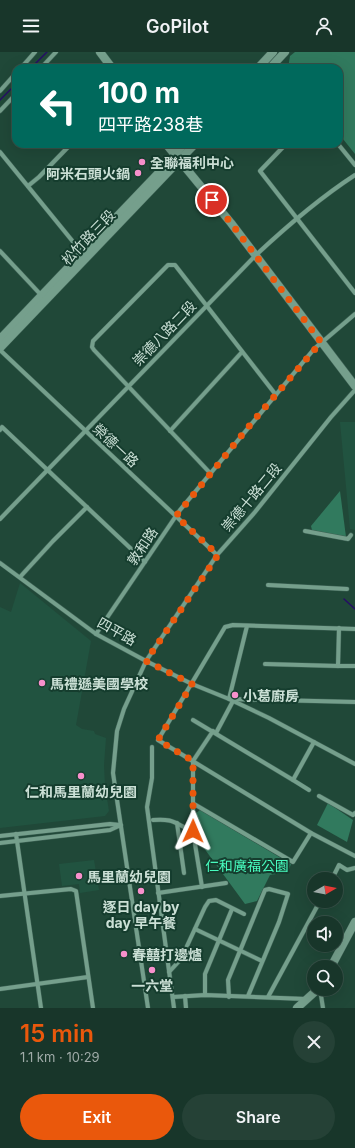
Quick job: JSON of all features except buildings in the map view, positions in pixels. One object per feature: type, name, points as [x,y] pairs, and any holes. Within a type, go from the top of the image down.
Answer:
[{"type":"street","points":[[25,64],[36,52]]},
{"type":"street","points":[[45,64],[56,52]]},
{"type":"street","points":[[95,52],[104,64]]},
{"type":"street","points":[[100,52],[109,64]]},
{"type":"street","points":[[275,64],[285,52]]},
{"type":"street","points":[[261,64],[270,53]]},
{"type":"street","points":[[0,91],[12,78]]},
{"type":"street","points":[[0,112],[12,98]]},
{"type":"street","points":[[28,186],[39,177],[67,148]]},
{"type":"street","points":[[169,148],[256,255],[355,386]]},
{"type":"street","points":[[174,148],[177,158]]},
{"type":"street","name":"松竹路三段","points":[[177,158],[182,148]]},
{"type":"street","name":"松竹路三段","points":[[0,349],[84,255],[177,158],[191,148]]},
{"type":"street","points":[[282,148],[260,171],[355,294]]},
{"type":"street","points":[[341,148],[355,165]]},
{"type":"street","points":[[0,152],[84,255]]},
{"type":"street","name":"崇德八路二段","points":[[0,519],[256,255],[330,191],[355,175]]},
{"type":"street","points":[[0,251],[44,298]]},
{"type":"street","points":[[211,474],[94,350],[92,344],[168,265],[175,265],[276,395]]},
{"type":"street","name":"松竹路三段","points":[[0,339],[44,298]]},
{"type":"street","name":"敦和路","points":[[96,634],[176,516],[314,349],[355,314]]},
{"type":"street","name":"榮德一路","points":[[0,349],[218,555]]},
{"type":"street","points":[[170,431],[242,352]]},
{"type":"street","name":"崇德十路二段","points":[[148,1008],[113,773],[117,731],[124,708],[146,661],[218,555],[355,390]]},
{"type":"street","points":[[0,430],[2,427],[144,562]]},
{"type":"street","points":[[20,577],[87,507]]},
{"type":"street","points":[[305,530],[348,539],[351,535]]},
{"type":"street","name":"四平路","points":[[0,563],[96,634],[192,684],[231,700],[355,702]]},
{"type":"street","points":[[268,585],[347,589]]},
{"type":"street","points":[[355,629],[233,625],[225,627],[158,740],[311,833],[355,856]]},
{"type":"street","points":[[153,820],[173,820],[193,831],[193,761],[214,732],[231,700],[247,626]]},
{"type":"street","points":[[338,666],[339,628]]},
{"type":"street","points":[[265,664],[355,666]]},
{"type":"street","points":[[231,700],[269,718],[355,764]]},
{"type":"street","points":[[193,720],[309,790]]},
{"type":"street","points":[[293,780],[314,742]]},
{"type":"street","points":[[152,747],[152,778],[147,807],[174,1008]]},
{"type":"street","points":[[319,796],[353,815],[355,813]]},
{"type":"street","points":[[194,804],[293,862],[311,833]]},
{"type":"street","points":[[177,823],[184,873]]},
{"type":"street","points":[[0,836],[110,824],[121,825]]},
{"type":"street","points":[[0,843],[110,830],[121,825]]},
{"type":"street","points":[[16,834],[41,1008]]},
{"type":"street","points":[[195,844],[202,887]]},
{"type":"street","points":[[336,872],[340,865],[347,870],[355,868]]},
{"type":"street","points":[[158,893],[226,883]]},
{"type":"street","points":[[229,997],[228,980],[265,890],[269,888],[288,894],[248,996]]},
{"type":"street","points":[[0,896],[71,889],[76,891],[93,1008]]},
{"type":"street","points":[[170,972],[181,959],[209,901],[216,900],[244,914]]},
{"type":"street","points":[[268,997],[316,908]]},
{"type":"street","points":[[205,995],[205,974],[232,909]]},
{"type":"street","points":[[335,960],[355,922]]},
{"type":"street","points":[[195,929],[262,960]]},
{"type":"street","points":[[0,989],[88,977]]},
{"type":"street","points":[[173,997],[205,995],[307,999]]},
{"type":"street","points":[[185,996],[186,1008]]},
{"type":"street","points":[[297,1008],[311,996]]},
{"type":"street","points":[[320,996],[323,1008]]},
{"type":"shaded area","points":[[340,422],[355,422],[355,530],[350,529]]},
{"type":"shaded area","name":"馬禮遜美國學校","points":[[20,583],[91,641],[76,725],[82,729],[94,731],[95,734],[106,738],[104,765],[105,786],[109,811],[105,816],[0,828],[0,607],[11,612]]},
{"type":"shaded area","name":"馬里蘭幼兒園","points":[[94,860],[99,890],[80,893],[79,884],[62,886],[59,864]]},
{"type":"green space","points":[[295,52],[355,52],[355,154],[343,139],[343,64],[289,64],[290,56]]},
{"type":"green space","points":[[340,491],[346,537],[312,530],[311,526]]},
{"type":"green space","points":[[328,803],[353,820],[347,842],[317,825]]},
{"type":"green space","name":"仁和廣福公園","points":[[200,810],[291,864],[288,872],[270,875],[257,901],[245,904],[198,840],[195,814]]},
{"type":"waterway","points":[[35,64],[47,52]]},
{"type":"waterway","points":[[0,100],[12,88]]},
{"type":"waterway","points":[[344,599],[355,609]]},
{"type":"place","name":"全聯福利中心","points":[[142,162]]},
{"type":"place","name":"阿米石頭火鍋","points":[[138,173]]},
{"type":"place","name":"馬禮遜美國學校","points":[[42,683]]},
{"type":"place","name":"小葛廚房","points":[[235,695]]},
{"type":"place","name":"仁和馬里蘭幼兒園","points":[[81,776]]},
{"type":"place","name":"馬里蘭幼兒園","points":[[79,876]]},
{"type":"place","name":"逐日 day by day 早午餐","points":[[141,891]]},
{"type":"place","name":"春囍打邊爐","points":[[124,954]]},
{"type":"place","name":"一六堂","points":[[152,970]]},
{"type":"route","points":[[193,831],[193,761],[158,740],[192,684],[146,661],[218,555],[176,516],[255,419],[321,342],[212,200]]}]
